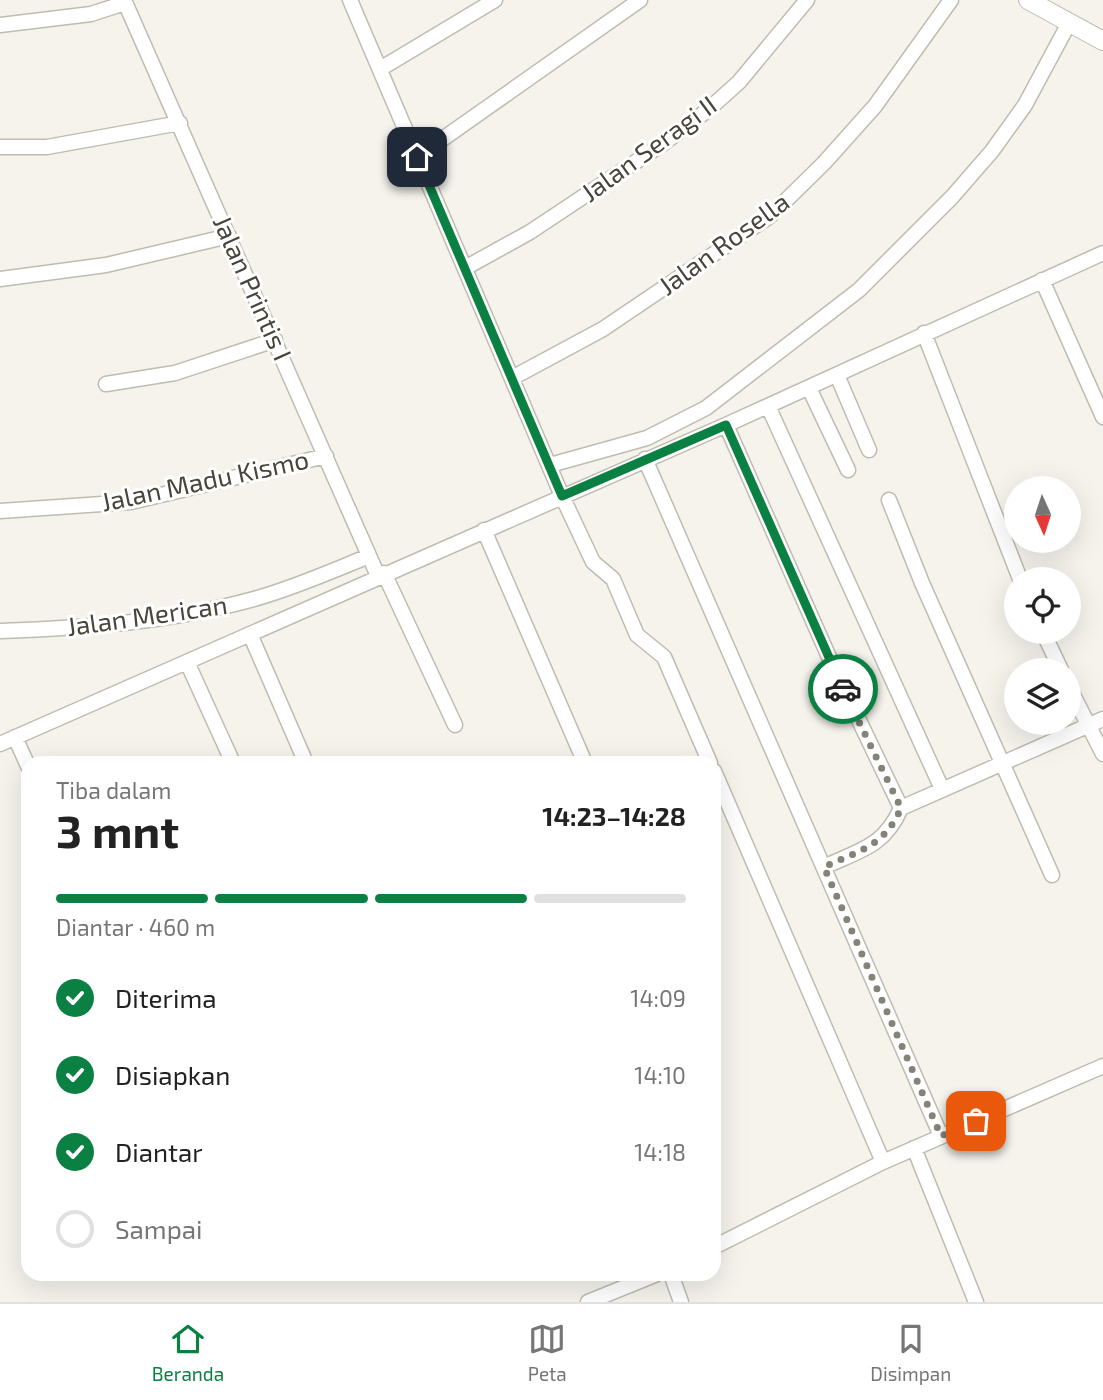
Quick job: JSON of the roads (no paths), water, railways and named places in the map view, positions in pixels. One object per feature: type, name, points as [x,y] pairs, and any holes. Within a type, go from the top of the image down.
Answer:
[{"type":"street","points":[[350,0],[562,496],[593,562],[613,579],[637,635],[664,657],[707,756]]},
{"type":"street","points":[[380,69],[495,0]]},
{"type":"street","points":[[417,157],[639,0]]},
{"type":"street","name":"Jalan Seragi II","points":[[465,268],[530,232],[664,143],[709,109],[739,82],[807,0]]},
{"type":"street","name":"Jalan Rosella","points":[[512,378],[603,329],[770,216],[824,163],[876,106],[904,71],[951,0]]},
{"type":"street","points":[[1028,0],[1103,41]]},
{"type":"street","points":[[0,25],[91,14],[125,2]]},
{"type":"street","name":"Jalan Printis I","points":[[125,2],[369,556],[381,575],[455,726]]},
{"type":"street","points":[[550,466],[647,438],[706,408],[859,290],[952,197],[992,151],[1025,104],[1069,23]]},
{"type":"street","points":[[0,147],[47,147],[180,123]]},
{"type":"street","points":[[0,279],[106,265],[229,236]]},
{"type":"street","points":[[0,744],[726,425],[1103,253]]},
{"type":"street","points":[[1042,280],[1103,417]]},
{"type":"street","points":[[924,333],[1015,567]]},
{"type":"street","points":[[106,384],[175,373],[275,340]]},
{"type":"street","points":[[837,375],[869,450]]},
{"type":"street","points":[[809,388],[848,470]]},
{"type":"street","points":[[768,406],[942,789]]},
{"type":"street","points":[[726,425],[833,666],[901,808]]},
{"type":"street","name":"Jalan Madu Kismo","points":[[0,511],[131,502],[326,456]]},
{"type":"street","points":[[645,459],[941,1136]]},
{"type":"street","points":[[889,500],[922,583],[1052,875]]},
{"type":"street","points":[[484,530],[582,756]]},
{"type":"street","name":"Jalan Merican","points":[[0,631],[154,621],[210,610],[256,599],[369,556]]},
{"type":"street","points":[[250,634],[303,756]]},
{"type":"street","points":[[187,662],[230,756]]},
{"type":"street","points":[[1081,703],[1096,722],[1103,754]]},
{"type":"street","points":[[824,867],[875,843],[892,829],[901,808],[1096,722]]},
{"type":"street","points":[[15,737],[24,756]]},
{"type":"street","points":[[721,787],[883,1162]]},
{"type":"street","points":[[721,1243],[883,1162],[1103,1066]]},
{"type":"street","points":[[914,1148],[976,1302]]},
{"type":"street","points":[[588,1302],[640,1281]]},
{"type":"street","points":[[674,1281],[681,1302]]}]
